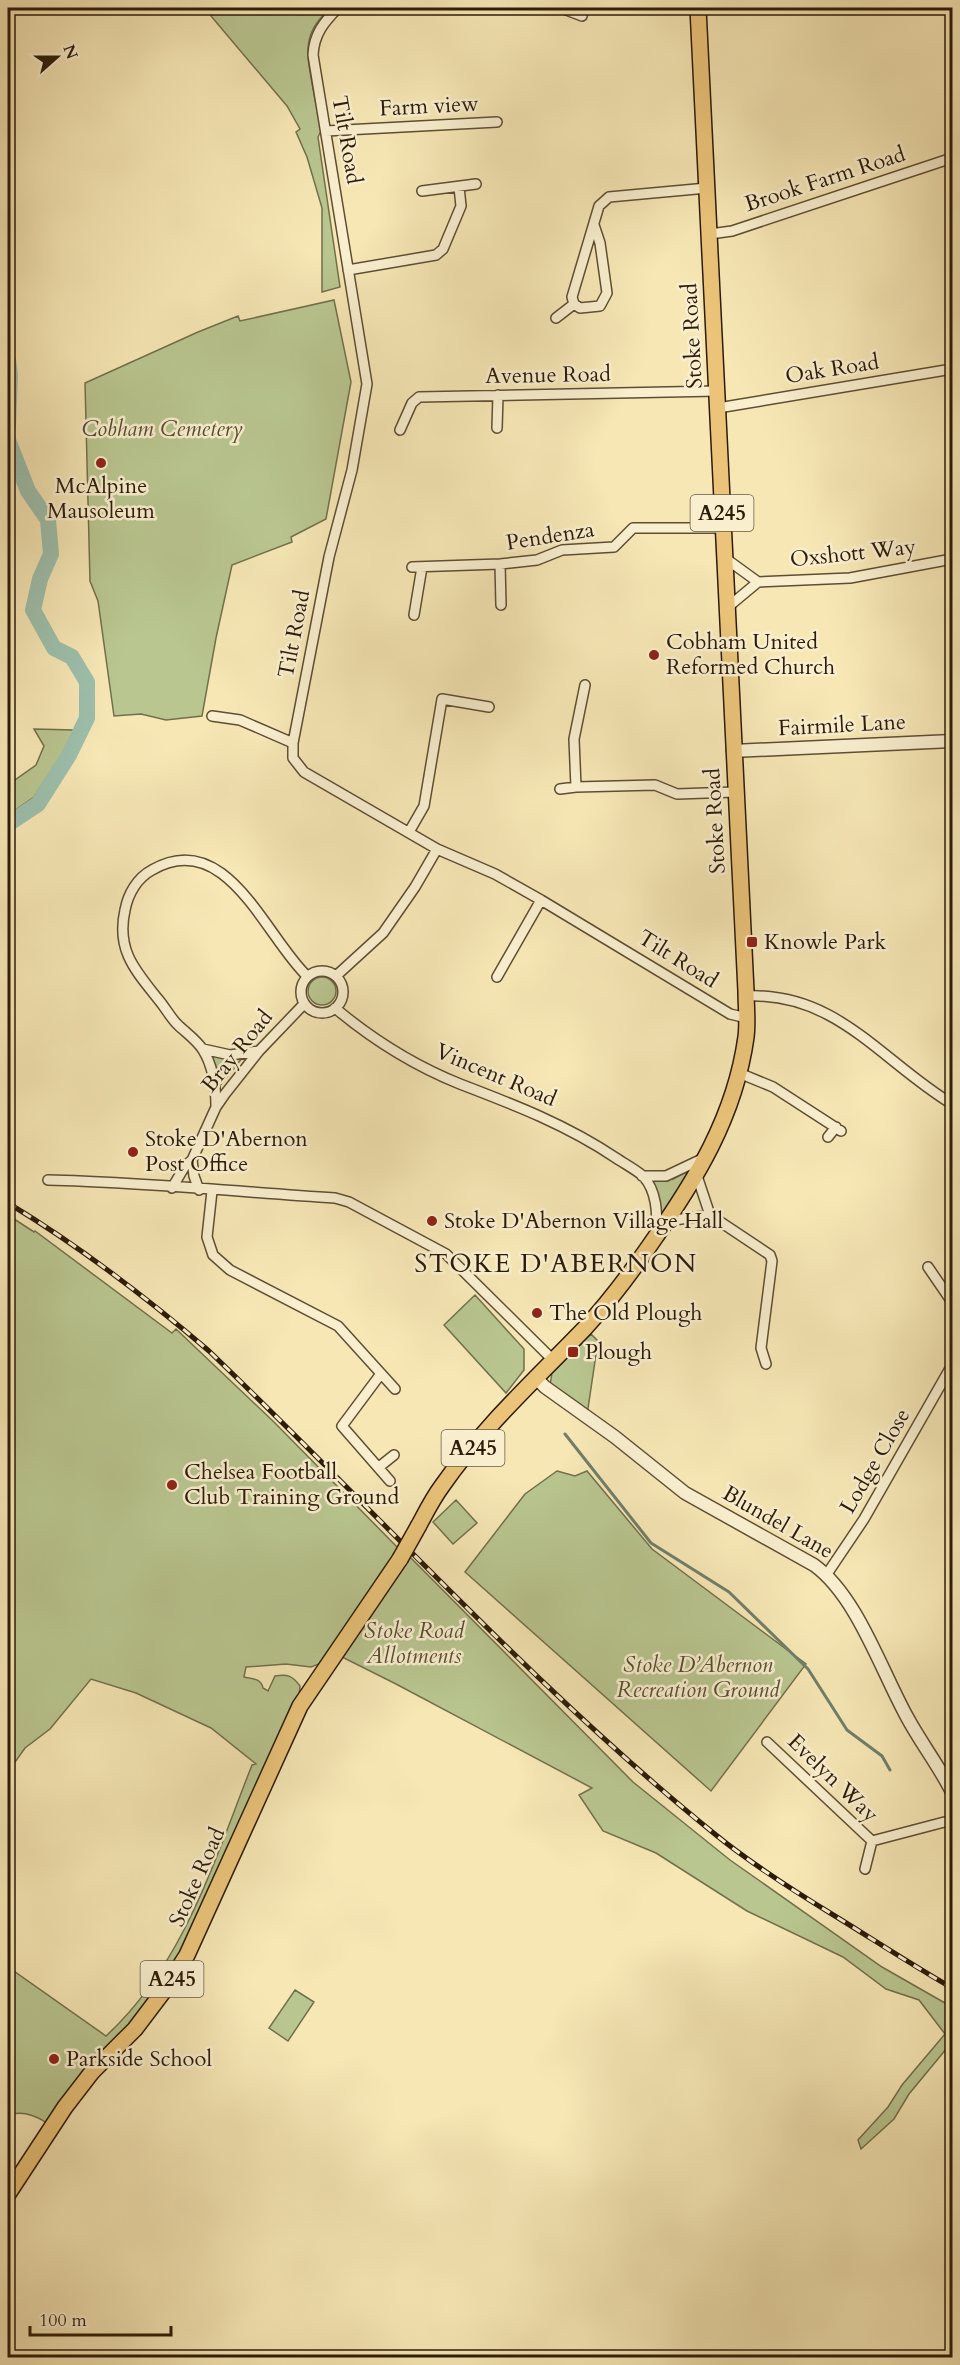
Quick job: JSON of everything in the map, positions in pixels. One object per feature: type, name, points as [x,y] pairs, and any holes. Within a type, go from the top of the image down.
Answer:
[{"type":"main road","name":"Stoke Road","points":[[8,2194],[65,2107],[92,2072],[135,2029],[187,1955],[300,1706],[400,1559],[441,1486],[500,1415],[611,1299],[667,1221],[709,1155],[739,1073],[747,1018],[698,8]]},
{"type":"street","name":"Tilt Road","points":[[338,8],[326,20],[314,44],[314,64],[367,384],[352,470],[329,557],[293,743],[293,758],[304,772],[436,849],[495,874],[730,1014],[747,1018]]},
{"type":"street","points":[[561,8],[578,12]]},
{"type":"street","name":"Farm view","points":[[326,131],[497,122]]},
{"type":"street","name":"Brook Farm Road","points":[[710,234],[732,231],[952,158]]},
{"type":"street","points":[[422,191],[476,184]]},
{"type":"street","points":[[348,270],[436,255],[443,249],[461,206],[459,187]]},
{"type":"street","points":[[594,225],[600,243],[607,293],[600,306],[580,308],[574,304],[572,297],[598,206],[609,197],[707,188]]},
{"type":"street","points":[[556,318],[574,304]]},
{"type":"street","name":"Oak Road","points":[[718,408],[952,369]]},
{"type":"street","name":"Avenue Road","points":[[400,430],[411,403],[419,397],[717,391]]},
{"type":"street","points":[[496,428],[498,395]]},
{"type":"street","name":"Pendenza","points":[[412,567],[500,564],[537,560],[562,550],[614,547],[633,528],[723,528]]},
{"type":"street","points":[[725,558],[758,582],[728,607]]},
{"type":"street","name":"Oxshott Way","points":[[758,582],[850,578],[952,559]]},
{"type":"street","points":[[500,564],[501,604]]},
{"type":"street","points":[[414,615],[422,567]]},
{"type":"street","points":[[576,788],[574,739],[585,685]]},
{"type":"street","points":[[409,832],[424,806],[442,699],[489,707]]},
{"type":"street","points":[[212,716],[240,720],[293,743]]},
{"type":"street","name":"Fairmile Lane","points":[[733,751],[952,741]]},
{"type":"street","points":[[560,789],[655,785],[677,794],[735,792]]},
{"type":"street","points":[[336,976],[383,933],[410,894],[436,849]]},
{"type":"street","points":[[216,1107],[214,1080],[203,1049],[175,1021],[137,974],[128,957],[123,923],[126,907],[140,879],[153,869],[182,860],[197,860],[224,874],[237,886],[291,960],[307,976],[312,972],[325,970],[336,976],[343,992],[335,1008]]},
{"type":"street","points":[[496,977],[541,900]]},
{"type":"street","name":"Bray Road","points":[[307,976],[301,986],[304,1004],[315,1012],[329,1012],[335,1008]]},
{"type":"street","points":[[746,996],[784,997],[821,1010],[844,1023],[952,1104]]},
{"type":"street","name":"Bray Road","points":[[172,1188],[185,1166],[192,1160],[216,1107],[259,1051],[304,1004]]},
{"type":"street","name":"Vincent Road","points":[[335,1008],[375,1038],[420,1064],[458,1083],[544,1116],[604,1150],[642,1176]]},
{"type":"street","points":[[203,1049],[230,1055],[259,1051]]},
{"type":"street","points":[[739,1073],[773,1087],[839,1129],[828,1137]]},
{"type":"street","points":[[642,1176],[666,1176],[709,1155]]},
{"type":"street","points":[[192,1160],[192,1169],[199,1190]]},
{"type":"street","points":[[642,1176],[654,1196],[657,1235]]},
{"type":"street","points":[[697,1176],[711,1215],[770,1255],[772,1261],[761,1348],[766,1364]]},
{"type":"street","points":[[48,1180],[106,1181],[212,1191],[335,1198],[349,1203],[446,1254],[553,1360]]},
{"type":"street","points":[[212,1191],[207,1237],[213,1255],[230,1270],[338,1326],[394,1389]]},
{"type":"street","points":[[667,1221],[711,1215]]},
{"type":"street","points":[[928,1267],[952,1302]]},
{"type":"street","name":"Lodge Close","points":[[827,1574],[864,1520],[952,1365]]},
{"type":"street","points":[[380,1375],[342,1426],[390,1481]]},
{"type":"street","name":"Blundel Lane","points":[[535,1377],[544,1387],[615,1437],[685,1493],[827,1574],[847,1600],[908,1718],[952,1792]]},
{"type":"street","points":[[379,1467],[394,1455]]},
{"type":"street","name":"Evelyn Way","points":[[767,1742],[872,1841]]},
{"type":"street","name":"Evelyn Way","points":[[872,1841],[952,1820]]},
{"type":"street","name":"Evelyn Way","points":[[865,1869],[872,1841]]},
{"type":"green space","points":[[218,8],[263,12],[292,8],[331,8],[315,25],[311,33],[308,61],[322,129],[318,137],[340,287],[322,292],[322,208],[307,157],[296,132],[300,129],[287,106],[211,16]]},
{"type":"green space","name":"Cobham Cemetery","points":[[334,300],[351,382],[326,519],[291,537],[292,542],[232,565],[202,716],[166,720],[141,714],[114,716],[98,601],[90,581],[85,383],[238,316],[240,321]]},
{"type":"green space","points":[[34,729],[74,730],[61,756],[34,797],[8,815],[8,785],[36,765],[44,746]]},
{"type":"green space","points":[[322,977],[332,981],[336,991],[332,1001],[322,1005],[312,1001],[308,991],[312,981]]},
{"type":"green space","points":[[210,1055],[224,1058],[243,1057],[218,1088]]},
{"type":"green space","points":[[695,1167],[660,1222],[649,1180],[673,1179]]},
{"type":"green space","name":"Chelsea Football Club Training Ground","points":[[8,1215],[35,1231],[172,1333],[176,1329],[274,1422],[399,1549],[319,1664],[311,1667],[286,1664],[246,1667],[244,1677],[258,1681],[268,1691],[275,1676],[289,1676],[300,1686],[299,1696],[266,1772],[163,1989],[47,2123],[28,2114],[8,2115],[8,1967],[106,2036],[133,2008],[156,1977],[176,1944],[210,1874],[252,1765],[256,1764],[211,1728],[136,1693],[91,1679],[50,1729],[25,1748],[8,1772]]},
{"type":"green space","points":[[475,1295],[524,1349],[524,1370],[506,1393],[444,1325]]},
{"type":"green space","points":[[591,1334],[598,1341],[587,1415],[550,1385],[552,1373]]},
{"type":"green space","name":"Stoke D’Abernon Recreation Ground","points":[[557,1471],[575,1476],[587,1471],[652,1549],[806,1664],[711,1791],[465,1572],[525,1494]]},
{"type":"green space","points":[[456,1500],[477,1523],[453,1544],[433,1522]]},
{"type":"green space","name":"Stoke Road Allotments","points":[[410,1557],[633,1782],[730,1860],[882,1967],[952,2007],[952,2042],[909,2094],[894,2119],[861,2149],[858,2140],[888,2107],[902,2085],[945,2034],[919,2000],[886,1989],[843,1957],[747,1911],[656,1853],[603,1831],[579,1795],[592,1788],[340,1656]]},
{"type":"green space","points":[[295,1990],[314,2002],[288,2041],[269,2028]]},
{"type":"waterway","points":[[8,360],[10,375],[8,427]]},
{"type":"waterway","points":[[8,440],[28,491],[48,520],[51,554],[40,579],[33,610],[54,648],[72,657],[87,682],[87,718],[69,755],[38,804],[8,824]]},
{"type":"waterway","points":[[565,1434],[651,1543],[729,1592],[808,1669],[847,1730],[882,1756],[890,1770]]},
{"type":"railway","points":[[8,1203],[112,1273],[209,1351],[520,1660],[649,1779],[716,1835],[789,1887],[952,1988]]},
{"type":"place","name":"McAlpine Mausoleum","points":[[101,463]]},
{"type":"place","name":"Cobham United Reformed Church","points":[[654,655]]},
{"type":"place","name":"Knowle Park","points":[[752,942]]},
{"type":"place","name":"Stoke D'Abernon Post Office","points":[[133,1152]]},
{"type":"place","name":"Stoke D'Abernon Village Hall","points":[[432,1221]]},
{"type":"place","name":"The Old Plough","points":[[537,1313]]},
{"type":"place","name":"Plough","points":[[573,1352]]},
{"type":"place","name":"Chelsea Football Club Training Ground","points":[[172,1485]]},
{"type":"place","name":"Parkside School","points":[[54,2059]]},
{"type":"district","name":"STOKE D'ABERNON","points":[[556,1263]]}]
